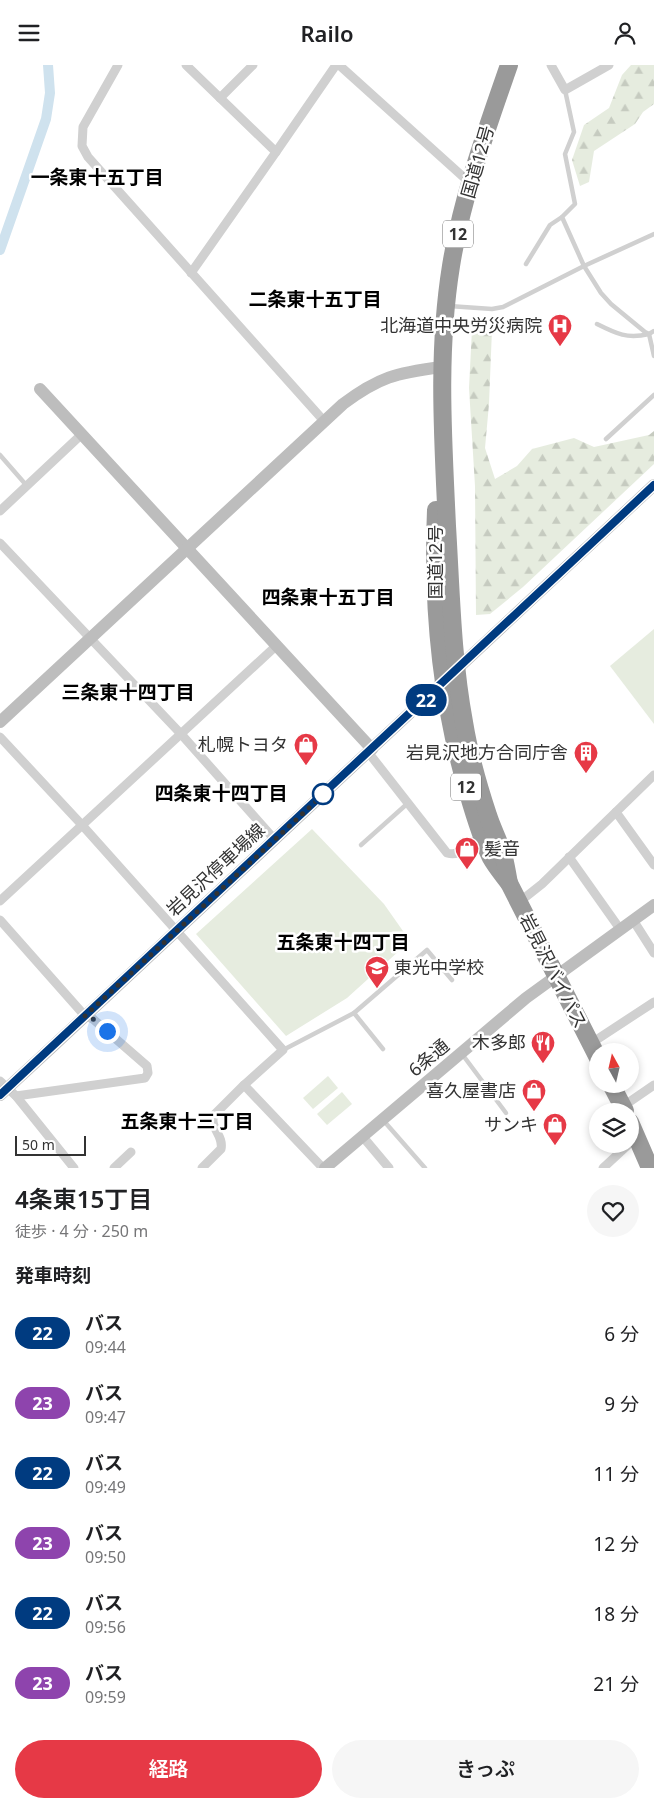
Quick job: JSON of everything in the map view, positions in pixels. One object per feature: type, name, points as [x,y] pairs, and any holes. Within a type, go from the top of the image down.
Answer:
[{"type":"highway","name":"国道12号","points":[[450,678],[438,643],[434,551],[445,306],[451,264],[470,183],[486,129],[509,65]]},
{"type":"highway","name":"岩見沢バイパス","points":[[450,678],[461,767],[472,808],[492,858],[509,883],[590,1043]]},
{"type":"highway","name":"岩見沢バイパス","points":[[450,678],[488,814],[503,854],[509,883]]},
{"type":"highway","points":[[639,1143],[651,1162]]},
{"type":"street","points":[[118,65],[83,127],[82,146],[88,157],[324,421]]},
{"type":"street","points":[[186,65],[276,152]]},
{"type":"street","points":[[220,98],[253,65]]},
{"type":"street","points":[[191,273],[338,65],[470,183]]},
{"type":"street","points":[[550,65],[565,90],[609,65]]},
{"type":"street","points":[[0,722],[343,404],[376,381],[395,374],[441,367]]},
{"type":"street","points":[[40,389],[370,750],[447,853],[454,855],[465,851],[482,834]]},
{"type":"street","points":[[0,511],[82,434]]},
{"type":"street","name":"岩見沢停車場線","points":[[6,1090],[370,750],[450,678],[654,485]]},
{"type":"street","points":[[0,543],[181,734],[275,840]]},
{"type":"street","points":[[0,901],[276,646]]},
{"type":"street","points":[[0,737],[177,930],[283,1050],[214,1115],[212,1120],[214,1127],[221,1137],[221,1149],[202,1168]]},
{"type":"street","points":[[518,903],[542,884],[654,775]]},
{"type":"street","points":[[616,811],[654,865]]},
{"type":"street","points":[[569,857],[620,929]]},
{"type":"street","name":"6条通","points":[[326,1167],[526,998],[654,905]]},
{"type":"street","points":[[0,919],[85,1016],[93,1019],[147,1067],[148,1073],[144,1078],[6,1090]]},
{"type":"street","points":[[633,920],[654,953]]},
{"type":"street","points":[[604,1043],[654,1002]]},
{"type":"street","points":[[244,1085],[326,1167]]},
{"type":"street","points":[[639,1110],[654,1085]]},
{"type":"street","points":[[6,1090],[74,1168]]},
{"type":"street","points":[[362,1137],[389,1168]]},
{"type":"street","points":[[114,1168],[130,1152]]},
{"type":"street","points":[[603,1168],[613,1153]]},
{"type":"lane","points":[[526,263],[550,225],[562,217],[575,204],[565,154],[574,132],[565,90]]},
{"type":"lane","points":[[562,217],[584,266],[602,293],[612,304],[649,334],[654,356]]},
{"type":"lane","points":[[445,306],[492,309],[503,307],[584,266],[654,234]]},
{"type":"lane","points":[[597,324],[613,332],[634,337],[654,331]]},
{"type":"lane","points":[[606,439],[654,395]]},
{"type":"lane","points":[[0,455],[27,486]]},
{"type":"lane","points":[[361,845],[408,803]]},
{"type":"lane","points":[[283,1050],[354,1013],[427,950],[452,980]]},
{"type":"lane","points":[[354,1013],[382,1049]]},
{"type":"lane","points":[[462,1053],[506,1113]]},
{"type":"lane","points":[[383,1119],[425,1168]]},
{"type":"green space","points":[[631,65],[654,65],[654,104],[643,112],[635,124],[594,151],[589,182],[580,186],[572,160],[584,125],[609,108],[622,75]]},
{"type":"green space","points":[[484,323],[492,329],[485,448],[495,479],[517,466],[532,449],[574,438],[594,447],[649,435],[654,431],[654,464],[523,587],[490,614],[476,615],[475,486],[469,388],[472,329]]},
{"type":"green space","points":[[654,629],[654,724],[610,666]]},
{"type":"green space","points":[[312,829],[384,904],[410,941],[347,998],[286,1036],[196,934]]},
{"type":"green space","points":[[328,1076],[338,1088],[313,1109],[303,1098]]},
{"type":"green space","points":[[342,1092],[352,1104],[327,1125],[317,1114]]},
{"type":"waterway","points":[[0,250],[46,119],[50,93],[48,65]]},
{"type":"bus line","name":"22","points":[[0,1095],[445,683],[654,485]]},
{"type":"place","name":"北海道中央労災病院","points":[[560,347]]},
{"type":"place","name":"札幌トヨタ","points":[[306,766]]},
{"type":"place","name":"岩見沢地方合同庁舎","points":[[586,774]]},
{"type":"place","name":"髪音","points":[[467,870]]},
{"type":"place","name":"東光中学校","points":[[377,989]]},
{"type":"place","name":"木多郎","points":[[543,1064]]},
{"type":"place","name":"喜久屋書店","points":[[534,1112]]},
{"type":"place","name":"サンキ","points":[[555,1146]]},
{"type":"district","name":"一条東十五丁目","points":[[97,177]]},
{"type":"district","name":"二条東十五丁目","points":[[315,299]]},
{"type":"district","name":"四条東十五丁目","points":[[328,597]]},
{"type":"district","name":"三条東十四丁目","points":[[128,692]]},
{"type":"district","name":"四条東十四丁目","points":[[221,793]]},
{"type":"district","name":"五条東十四丁目","points":[[343,942]]},
{"type":"district","name":"五条東十三丁目","points":[[187,1121]]},
{"type":"route","points":[[107,1031],[93,1019],[85,1016],[327,791],[323,794]]}]
